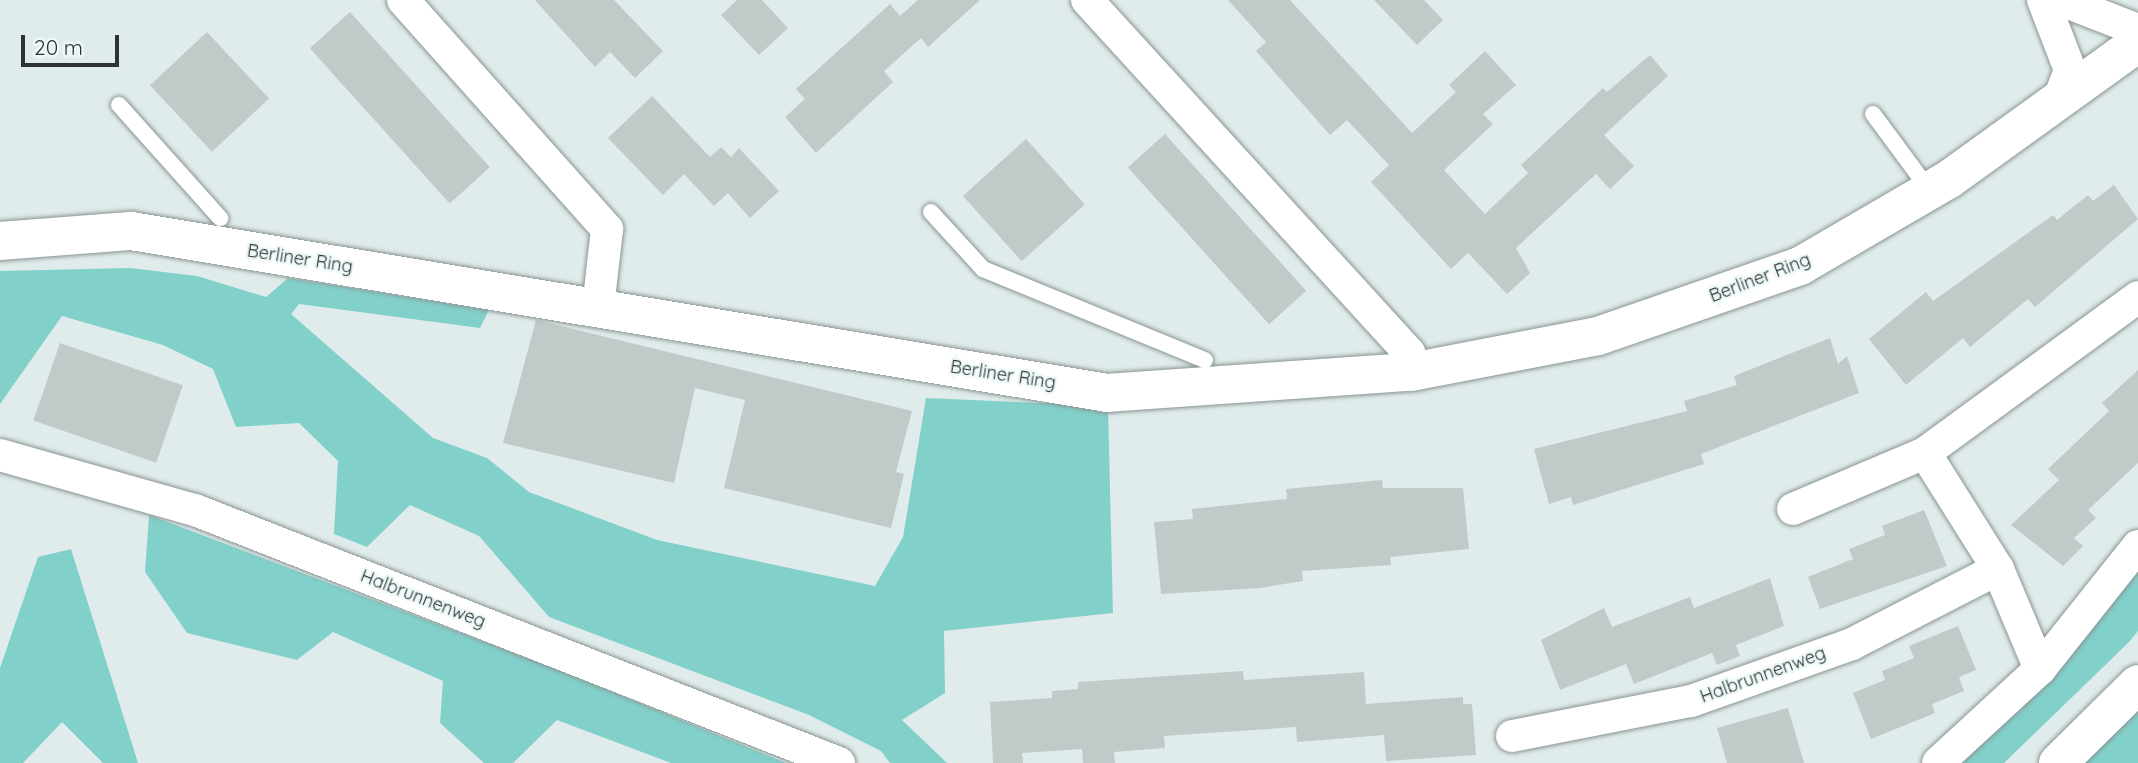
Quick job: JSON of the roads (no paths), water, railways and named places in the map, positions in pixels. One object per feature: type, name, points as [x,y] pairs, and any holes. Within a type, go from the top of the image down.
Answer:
[{"type":"street","points":[[403,0],[607,229],[598,308]]},
{"type":"street","points":[[1087,0],[1409,353],[1411,372]]},
{"type":"street","points":[[2043,0],[2070,69],[2058,102]]},
{"type":"street","points":[[2061,0],[2138,30]]},
{"type":"street","name":"Berliner Ring","points":[[0,241],[131,232],[1107,393],[1411,372],[1598,336],[1800,266],[1930,191],[2138,43]]},
{"type":"street","points":[[1793,509],[1925,453],[2138,297]]},
{"type":"street","points":[[1925,453],[1998,569],[2040,669]]},
{"type":"street","name":"Halbrunnenweg","points":[[0,454],[195,510],[839,763]]},
{"type":"street","points":[[1938,763],[2040,669],[2138,547]]},
{"type":"street","name":"Halbrunnenweg","points":[[1512,736],[1691,701],[1852,643],[1998,569]]},
{"type":"street","points":[[2058,763],[2138,684]]},
{"type":"lane","points":[[119,105],[220,218]]},
{"type":"lane","points":[[1873,114],[1930,191]]},
{"type":"lane","points":[[931,212],[983,269],[1206,360]]}]
